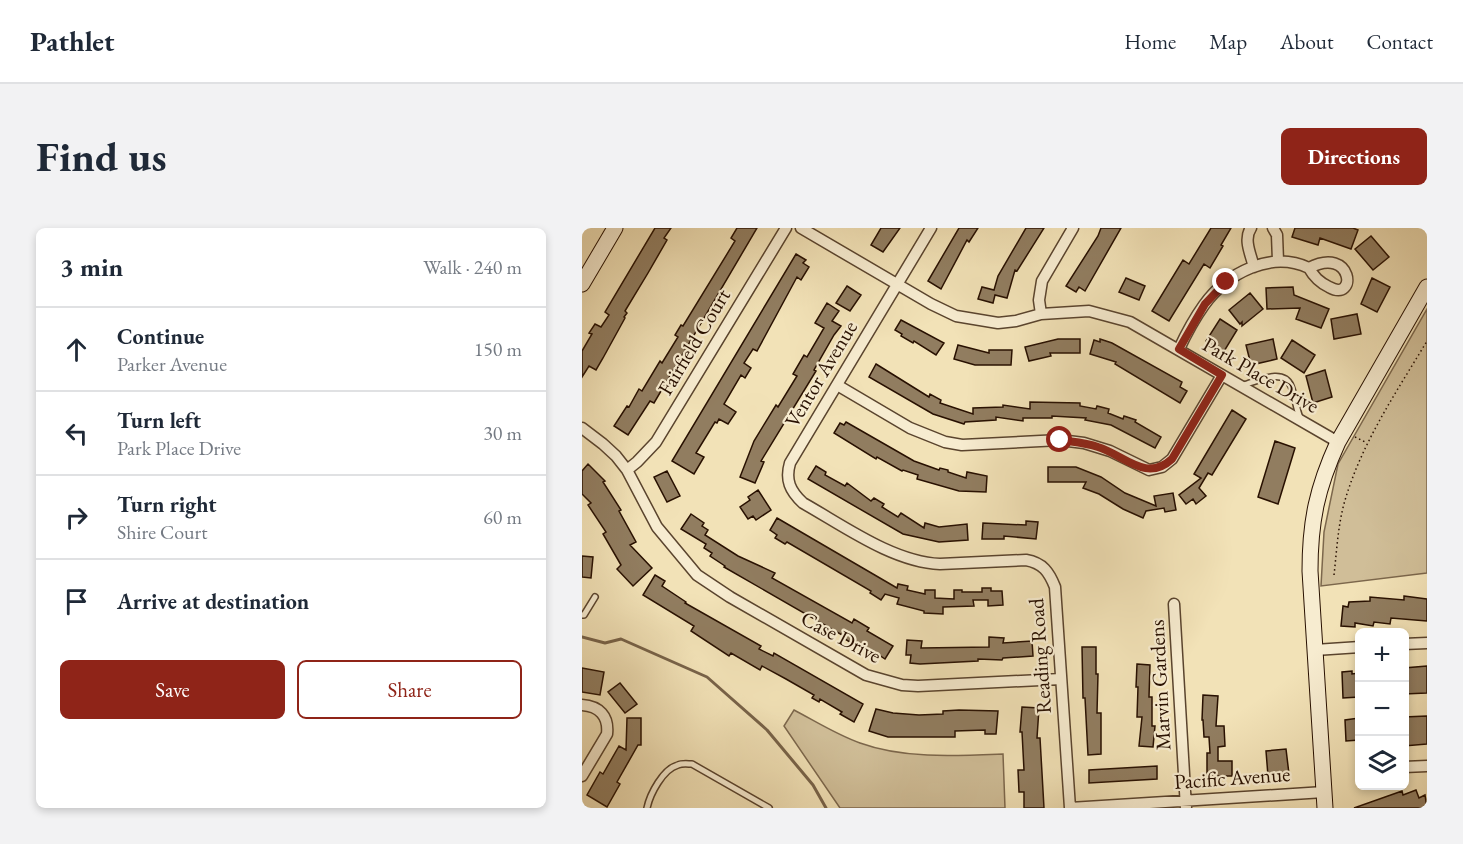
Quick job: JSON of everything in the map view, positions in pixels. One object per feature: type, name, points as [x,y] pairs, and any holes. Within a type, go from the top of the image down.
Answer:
[{"type":"main road","points":[[582,284],[615,228]]},
{"type":"main road","points":[[1325,808],[1310,535],[1319,489],[1338,442],[1427,287]]},
{"type":"street","name":"Fairfield Court","points":[[627,470],[656,442],[786,228]]},
{"type":"street","name":"Park Place Drive","points":[[801,228],[956,316],[975,321],[998,323],[1041,314],[1077,311],[1105,314],[1130,321],[1338,442]]},
{"type":"street","name":"Ventor Avenue","points":[[789,486],[787,480],[790,463],[931,228]]},
{"type":"street","points":[[1041,314],[1039,300],[1042,281],[1073,228]]},
{"type":"street","points":[[1251,228],[1247,240],[1254,267]]},
{"type":"street","points":[[1273,228],[1276,235],[1278,261]]},
{"type":"street","points":[[1179,349],[1192,324],[1226,282],[1254,267],[1278,261],[1292,262],[1309,268]]},
{"type":"street","points":[[837,385],[910,428],[945,442],[962,445],[1060,440],[1084,443],[1110,451],[1149,470],[1162,467],[1172,459],[1222,375]]},
{"type":"street","name":"Case Drive","points":[[582,428],[603,444],[627,470],[657,527],[698,575],[866,675],[892,683],[918,686],[1061,679]]},
{"type":"street","name":"Reading Road","points":[[789,486],[803,503],[899,555],[926,564],[1026,560],[1044,567],[1055,587],[1070,808]]},
{"type":"street","name":"Marvin Gardens","points":[[1174,604],[1186,804]]},
{"type":"street","points":[[1409,644],[1427,643]]},
{"type":"street","points":[[1315,650],[1355,647]]},
{"type":"street","points":[[582,705],[598,709],[606,719],[606,734],[584,774]]},
{"type":"street","points":[[1409,767],[1427,766]]},
{"type":"street","name":"Pacific Avenue","points":[[1070,808],[1186,804],[1324,792]]},
{"type":"lane","points":[[1241,386],[1267,378],[1280,377],[1287,380],[1291,385],[1300,420]]},
{"type":"lane","points":[[582,615],[595,597]]},
{"type":"lane","points":[[647,808],[669,770],[679,764],[692,764],[770,808]]},
{"type":"path","points":[[1334,575],[1338,531],[1359,459],[1427,341]]},
{"type":"path","points":[[1353,435],[1367,443]]},
{"type":"shaded area","points":[[1427,309],[1427,573],[1321,586],[1324,532],[1338,464]]},
{"type":"shaded area","points":[[794,710],[843,736],[894,752],[930,755],[1003,754],[1005,808],[840,808],[784,726]]},
{"type":"building","points":[[655,228],[671,228],[664,238],[667,240],[625,311],[627,313],[625,318],[596,370],[589,366],[582,377],[582,351],[592,334],[589,333],[595,324],[601,327],[609,315],[605,312]]},
{"type":"building","points":[[737,228],[757,228],[654,403],[650,401],[628,435],[614,426],[639,389],[642,391],[660,361],[662,363],[678,337],[675,335],[681,325],[683,326],[735,241],[731,238]]},
{"type":"building","points":[[881,228],[900,228],[883,252],[871,245]]},
{"type":"building","points":[[959,228],[978,228],[969,242],[967,240],[941,289],[928,281]]},
{"type":"building","points":[[1026,228],[1044,228],[1017,271],[1015,270],[1007,298],[995,295],[993,303],[978,299],[982,287],[994,290],[998,276]]},
{"type":"building","points":[[1101,228],[1121,228],[1085,291],[1079,287],[1076,292],[1066,286]]},
{"type":"building","points":[[1211,228],[1231,228],[1210,268],[1204,264],[1169,321],[1152,311],[1183,260],[1189,264]]},
{"type":"building","points":[[1295,228],[1353,228],[1358,230],[1351,249],[1320,238],[1318,245],[1292,237]]},
{"type":"building","points":[[1371,236],[1389,257],[1373,270],[1355,249]]},
{"type":"building","points":[[796,254],[806,260],[803,263],[809,267],[801,280],[797,277],[757,351],[753,349],[744,363],[751,368],[745,378],[741,375],[724,404],[736,412],[728,424],[719,419],[717,423],[715,422],[696,453],[704,457],[694,474],[672,461]]},
{"type":"building","points":[[1126,278],[1145,286],[1139,300],[1119,292]]},
{"type":"building","points":[[1372,278],[1390,287],[1377,312],[1361,304]]},
{"type":"building","points":[[847,286],[861,295],[850,311],[836,303]]},
{"type":"building","points":[[1293,287],[1294,295],[1329,309],[1321,328],[1296,319],[1300,308],[1267,309],[1266,288]]},
{"type":"building","points":[[1250,293],[1263,309],[1242,326],[1242,322],[1240,324],[1229,310]]},
{"type":"building","points":[[827,303],[839,311],[832,321],[841,326],[761,461],[764,462],[755,483],[740,477],[754,441],[797,376],[793,374],[804,355],[807,357],[824,328],[815,323]]},
{"type":"building","points":[[1357,314],[1361,334],[1334,339],[1331,319]]},
{"type":"building","points":[[1220,319],[1237,330],[1223,353],[1206,341]]},
{"type":"building","points":[[901,320],[944,343],[936,355],[914,341],[913,343],[901,336],[902,334],[895,330]]},
{"type":"building","points":[[1058,339],[1080,339],[1080,353],[1050,353],[1051,356],[1029,361],[1025,347]]},
{"type":"building","points":[[1100,339],[1112,343],[1182,382],[1180,387],[1187,391],[1180,403],[1115,364],[1116,362],[1090,354],[1094,340],[1100,342]]},
{"type":"building","points":[[1273,339],[1277,359],[1251,365],[1246,345]]},
{"type":"building","points":[[1292,340],[1315,355],[1304,373],[1281,358]]},
{"type":"building","points":[[958,345],[989,353],[989,350],[1012,350],[1011,365],[975,365],[954,359]]},
{"type":"building","points":[[876,364],[929,397],[930,394],[941,400],[940,403],[973,414],[973,408],[1003,407],[1003,405],[1030,409],[1030,402],[1080,403],[1080,406],[1109,409],[1108,413],[1123,419],[1124,416],[1136,420],[1135,422],[1161,437],[1155,448],[1111,425],[1085,420],[1086,418],[1052,416],[1052,418],[1023,418],[1023,421],[996,417],[996,420],[965,422],[964,424],[933,414],[869,377]]},
{"type":"building","points":[[1325,370],[1332,397],[1313,403],[1306,376]]},
{"type":"building","points":[[1232,410],[1246,419],[1212,475],[1208,473],[1199,488],[1206,496],[1196,504],[1193,499],[1186,504],[1179,495],[1201,478],[1194,474]]},
{"type":"building","points":[[846,422],[914,461],[939,470],[940,468],[948,470],[948,472],[966,478],[967,472],[987,476],[986,492],[959,491],[917,479],[918,475],[902,471],[877,457],[876,459],[834,433],[840,423],[844,425]]},
{"type":"building","points":[[1275,441],[1295,448],[1278,504],[1258,497]]},
{"type":"building","points":[[588,464],[605,481],[603,482],[621,510],[619,511],[636,542],[630,545],[652,568],[633,586],[617,569],[621,565],[603,534],[606,532],[588,505],[591,503],[582,494],[582,471]]},
{"type":"building","points":[[816,466],[826,472],[825,475],[845,486],[847,483],[871,501],[874,498],[884,504],[882,507],[898,517],[901,513],[924,528],[925,523],[939,527],[967,524],[968,540],[939,542],[903,534],[808,479]]},
{"type":"building","points":[[1048,467],[1076,467],[1101,477],[1125,493],[1156,506],[1154,496],[1173,493],[1176,510],[1165,512],[1164,508],[1146,511],[1143,518],[1083,488],[1086,482],[1048,482]]},
{"type":"building","points":[[667,471],[680,496],[667,502],[654,477]]},
{"type":"building","points":[[758,490],[771,510],[756,520],[753,516],[748,519],[740,507]]},
{"type":"building","points":[[691,514],[704,523],[702,526],[708,530],[705,535],[738,556],[775,573],[772,578],[852,623],[854,619],[869,628],[867,631],[893,646],[885,659],[879,655],[877,658],[843,638],[844,636],[724,567],[710,556],[712,553],[704,548],[706,544],[681,529]]},
{"type":"building","points":[[777,518],[897,588],[898,584],[908,586],[907,590],[925,594],[925,590],[935,590],[935,598],[954,599],[954,590],[982,592],[982,588],[991,588],[991,591],[1002,591],[1003,605],[988,606],[988,600],[973,600],[974,606],[943,607],[943,614],[924,613],[924,611],[897,604],[899,598],[885,594],[881,600],[870,593],[871,591],[787,542],[785,544],[775,538],[777,535],[770,530]]},
{"type":"building","points":[[1026,521],[1038,522],[1036,539],[1004,536],[1004,539],[982,539],[983,523],[1026,525]]},
{"type":"building","points":[[582,556],[593,557],[591,578],[582,577]]},
{"type":"building","points":[[655,575],[665,581],[662,586],[685,603],[761,646],[759,649],[773,656],[774,653],[863,704],[854,722],[820,699],[819,702],[812,698],[814,695],[786,679],[762,666],[760,670],[731,653],[729,656],[691,631],[694,626],[643,595]]},
{"type":"building","points":[[1404,596],[1427,599],[1427,621],[1391,618],[1390,624],[1374,622],[1373,626],[1355,623],[1355,627],[1341,626],[1343,606],[1348,607],[1349,602],[1370,601],[1370,597],[1404,600]]},
{"type":"building","points":[[989,637],[1004,638],[1003,643],[1032,641],[1033,656],[1003,658],[1002,660],[978,659],[978,661],[920,664],[910,663],[911,655],[906,655],[907,640],[922,641],[921,648],[989,647]]},
{"type":"building","points":[[1082,647],[1096,647],[1097,713],[1101,713],[1101,754],[1088,755],[1085,698],[1083,698]]},
{"type":"building","points":[[1137,664],[1150,665],[1149,697],[1152,697],[1152,726],[1155,726],[1153,747],[1139,746],[1142,717],[1137,717]]},
{"type":"building","points":[[1427,666],[1427,693],[1409,694],[1409,668]]},
{"type":"building","points":[[582,668],[604,672],[600,695],[582,692]]},
{"type":"building","points":[[1352,671],[1352,674],[1355,674],[1355,697],[1343,698],[1342,672]]},
{"type":"building","points":[[620,683],[637,704],[625,713],[608,692]]},
{"type":"building","points":[[1203,695],[1218,696],[1216,726],[1224,726],[1225,746],[1218,747],[1218,761],[1232,761],[1232,776],[1207,776],[1207,753],[1210,753],[1209,737],[1204,737]]},
{"type":"building","points":[[1022,707],[1039,708],[1037,738],[1040,738],[1044,808],[1024,808],[1024,792],[1019,792],[1018,770],[1024,770],[1022,732],[1020,732]]},
{"type":"building","points":[[876,709],[919,715],[943,714],[943,711],[959,710],[998,711],[996,734],[985,734],[985,730],[955,731],[955,737],[888,737],[869,731]]},
{"type":"building","points":[[1427,716],[1427,744],[1409,746],[1409,717]]},
{"type":"building","points":[[627,718],[641,718],[641,745],[638,745],[617,782],[620,784],[607,807],[587,795],[600,772],[603,774],[619,746],[626,750]]},
{"type":"building","points":[[1355,719],[1355,740],[1346,741],[1345,720]]},
{"type":"building","points":[[1286,749],[1289,774],[1268,776],[1266,751]]},
{"type":"building","points":[[1157,766],[1157,779],[1089,783],[1089,770]]},
{"type":"building","points":[[1416,790],[1419,798],[1425,795],[1427,808],[1354,808],[1402,791],[1403,795]]},
{"type":"waterway","points":[[582,637],[605,643],[621,639],[707,677],[767,730],[813,785],[826,808]]},
{"type":"route","points":[[1060,440],[1099,447],[1149,470],[1162,467],[1172,459],[1222,375],[1179,349],[1205,304],[1226,282]]}]
